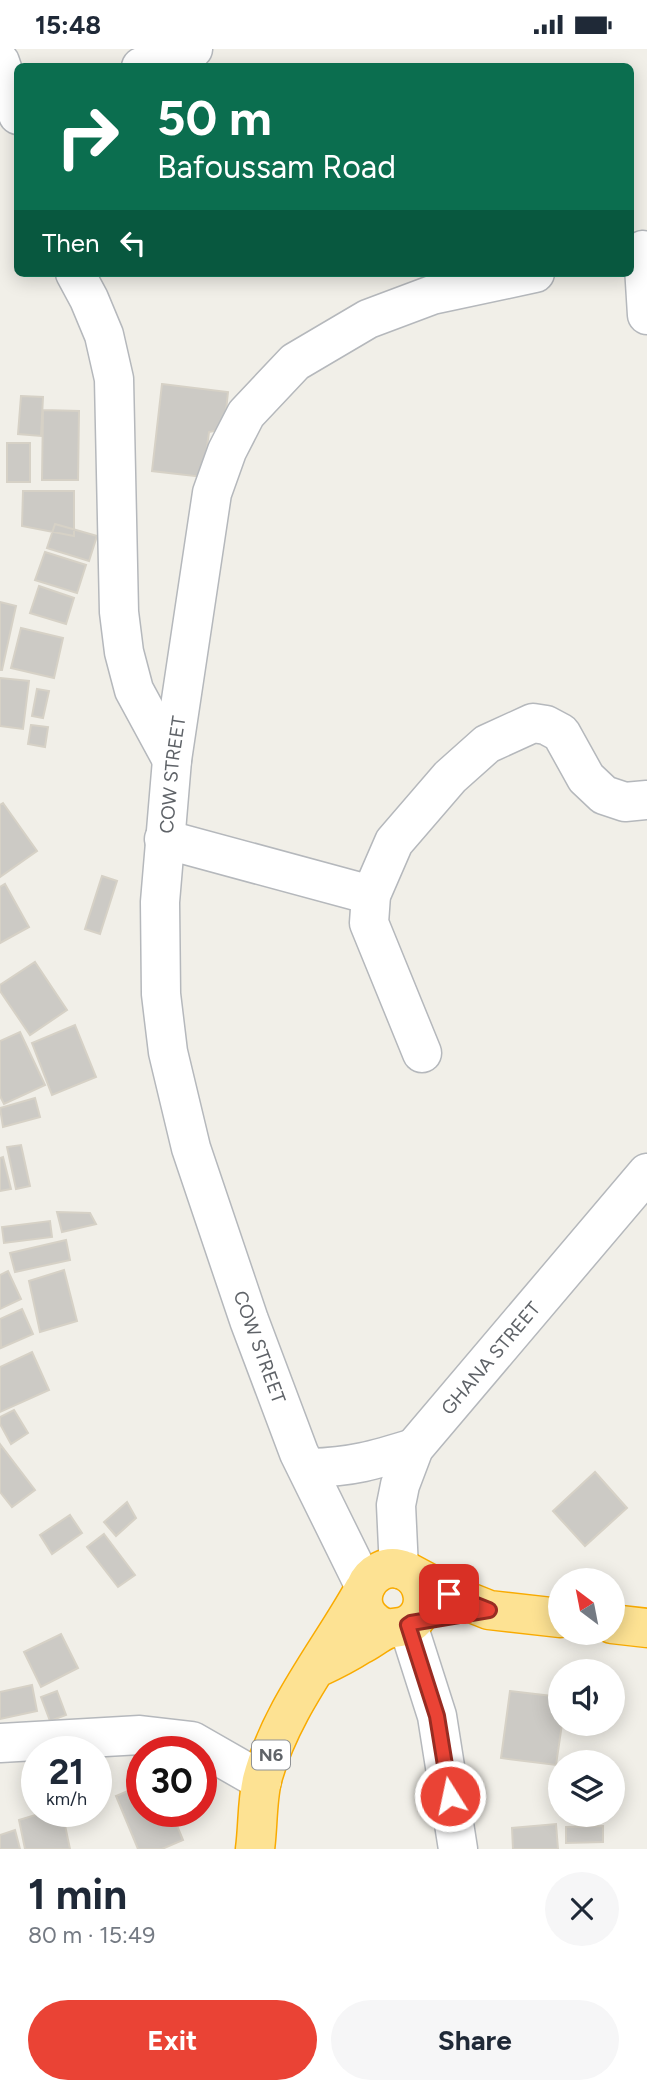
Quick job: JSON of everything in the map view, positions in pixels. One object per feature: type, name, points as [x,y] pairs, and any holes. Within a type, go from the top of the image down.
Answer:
[{"type":"highway","name":"N6","points":[[256,1849],[262,1781],[278,1738],[316,1669],[385,1577],[449,1594],[489,1610],[548,1617]]},
{"type":"highway","points":[[385,1577],[414,1577],[420,1586],[422,1606],[418,1615],[403,1626],[379,1626],[370,1620],[365,1611],[363,1601],[385,1577]]},
{"type":"highway","name":"N6","points":[[316,1669],[403,1626],[489,1610]]},
{"type":"highway","points":[[625,1625],[647,1628]]},
{"type":"street","points":[[153,63],[193,49]]},
{"type":"street","points":[[0,62],[14,99]]},
{"type":"street","points":[[640,251],[647,314]]},
{"type":"street","points":[[77,277],[104,335],[114,379],[119,612],[124,652],[134,691],[172,760]]},
{"type":"street","name":"COW STREET","points":[[385,1577],[305,1460],[249,1320],[191,1148],[167,1052],[161,981],[160,902],[164,839],[172,760],[212,493],[227,451],[246,414],[295,362],[368,319],[432,295],[516,277]]},
{"type":"street","points":[[422,1053],[369,923],[371,895],[394,842],[450,777],[487,744],[533,723],[546,725],[561,733],[586,778],[604,795],[625,802],[647,800]]},
{"type":"street","points":[[164,839],[371,895]]},
{"type":"street","name":"GHANA STREET","points":[[385,1577],[400,1485],[414,1448],[647,1173]]},
{"type":"street","points":[[305,1460],[338,1467],[367,1463],[414,1448]]},
{"type":"street","points":[[403,1626],[437,1716],[457,1849]]},
{"type":"street","points":[[0,1743],[140,1735],[192,1741],[262,1781]]},
{"type":"building","points":[[162,384],[228,392],[224,429],[209,432],[203,477],[152,471]]},
{"type":"building","points":[[21,396],[43,397],[41,436],[18,434]]},
{"type":"building","points":[[43,410],[79,411],[78,480],[42,480]]},
{"type":"building","points":[[7,443],[30,443],[30,482],[7,482]]},
{"type":"building","points":[[23,491],[74,491],[74,536],[22,526]]},
{"type":"building","points":[[55,524],[97,536],[89,561],[47,548]]},
{"type":"building","points":[[45,552],[86,565],[77,593],[35,580]]},
{"type":"building","points":[[39,586],[74,598],[66,624],[30,613]]},
{"type":"building","points":[[0,602],[16,606],[2,670],[0,670]]},
{"type":"building","points":[[21,628],[63,638],[54,678],[11,668]]},
{"type":"building","points":[[0,678],[29,681],[23,729],[0,726]]},
{"type":"building","points":[[37,689],[49,691],[43,718],[32,716]]},
{"type":"building","points":[[31,725],[48,727],[45,747],[28,744]]},
{"type":"building","points":[[3,803],[37,851],[0,877],[0,805]]},
{"type":"building","points":[[102,876],[117,881],[100,934],[85,929]]},
{"type":"building","points":[[5,884],[29,927],[0,943],[0,887]]},
{"type":"building","points":[[35,962],[67,1010],[30,1035],[0,991],[0,985]]},
{"type":"building","points":[[75,1025],[96,1077],[52,1095],[32,1043]]},
{"type":"building","points":[[20,1032],[45,1085],[4,1104],[0,1096],[0,1041]]},
{"type":"building","points":[[35,1098],[40,1117],[3,1127],[0,1108]]},
{"type":"building","points":[[21,1145],[30,1186],[16,1189],[7,1147]]},
{"type":"building","points":[[3,1157],[11,1189],[0,1191],[0,1158]]},
{"type":"building","points":[[57,1212],[90,1213],[96,1224],[62,1232]]},
{"type":"building","points":[[50,1221],[52,1237],[4,1243],[2,1227]]},
{"type":"building","points":[[66,1240],[70,1260],[15,1272],[10,1253]]},
{"type":"building","points":[[64,1270],[77,1321],[40,1332],[29,1281]]},
{"type":"building","points":[[8,1271],[21,1299],[0,1309],[0,1275]]},
{"type":"building","points":[[22,1309],[33,1334],[1,1348],[0,1319]]},
{"type":"building","points":[[32,1352],[49,1390],[0,1412],[0,1367]]},
{"type":"building","points":[[14,1410],[28,1433],[11,1444],[0,1424],[0,1417]]},
{"type":"building","points":[[0,1444],[35,1490],[12,1507],[0,1492]]},
{"type":"building","points":[[595,1472],[627,1508],[585,1546],[553,1511]]},
{"type":"building","points":[[127,1502],[136,1518],[116,1536],[104,1522]]},
{"type":"building","points":[[70,1515],[82,1533],[52,1554],[40,1535]]},
{"type":"building","points":[[104,1534],[135,1575],[118,1587],[87,1547]]},
{"type":"building","points":[[61,1634],[78,1668],[41,1687],[24,1652]]},
{"type":"building","points":[[32,1685],[37,1711],[0,1719],[0,1692]]},
{"type":"building","points":[[57,1691],[66,1715],[50,1721],[41,1697]]},
{"type":"building","points":[[510,1691],[548,1696],[548,1736],[560,1736],[558,1750],[548,1750],[548,1764],[501,1758]]},
{"type":"building","points":[[126,1792],[126,1820],[116,1796]]},
{"type":"building","points":[[19,1820],[21,1827],[65,1827],[70,1849],[25,1849]]},
{"type":"building","points":[[548,1825],[548,1827],[556,1827],[558,1849],[513,1849],[512,1828]]},
{"type":"building","points":[[129,1827],[178,1827],[183,1840],[162,1849],[138,1849]]},
{"type":"building","points":[[566,1827],[603,1827],[603,1842],[566,1843]]},
{"type":"building","points":[[15,1830],[20,1849],[0,1849],[0,1835]]},
{"type":"route","points":[[449,1594],[489,1610],[408,1625],[437,1716],[450,1796]]}]
